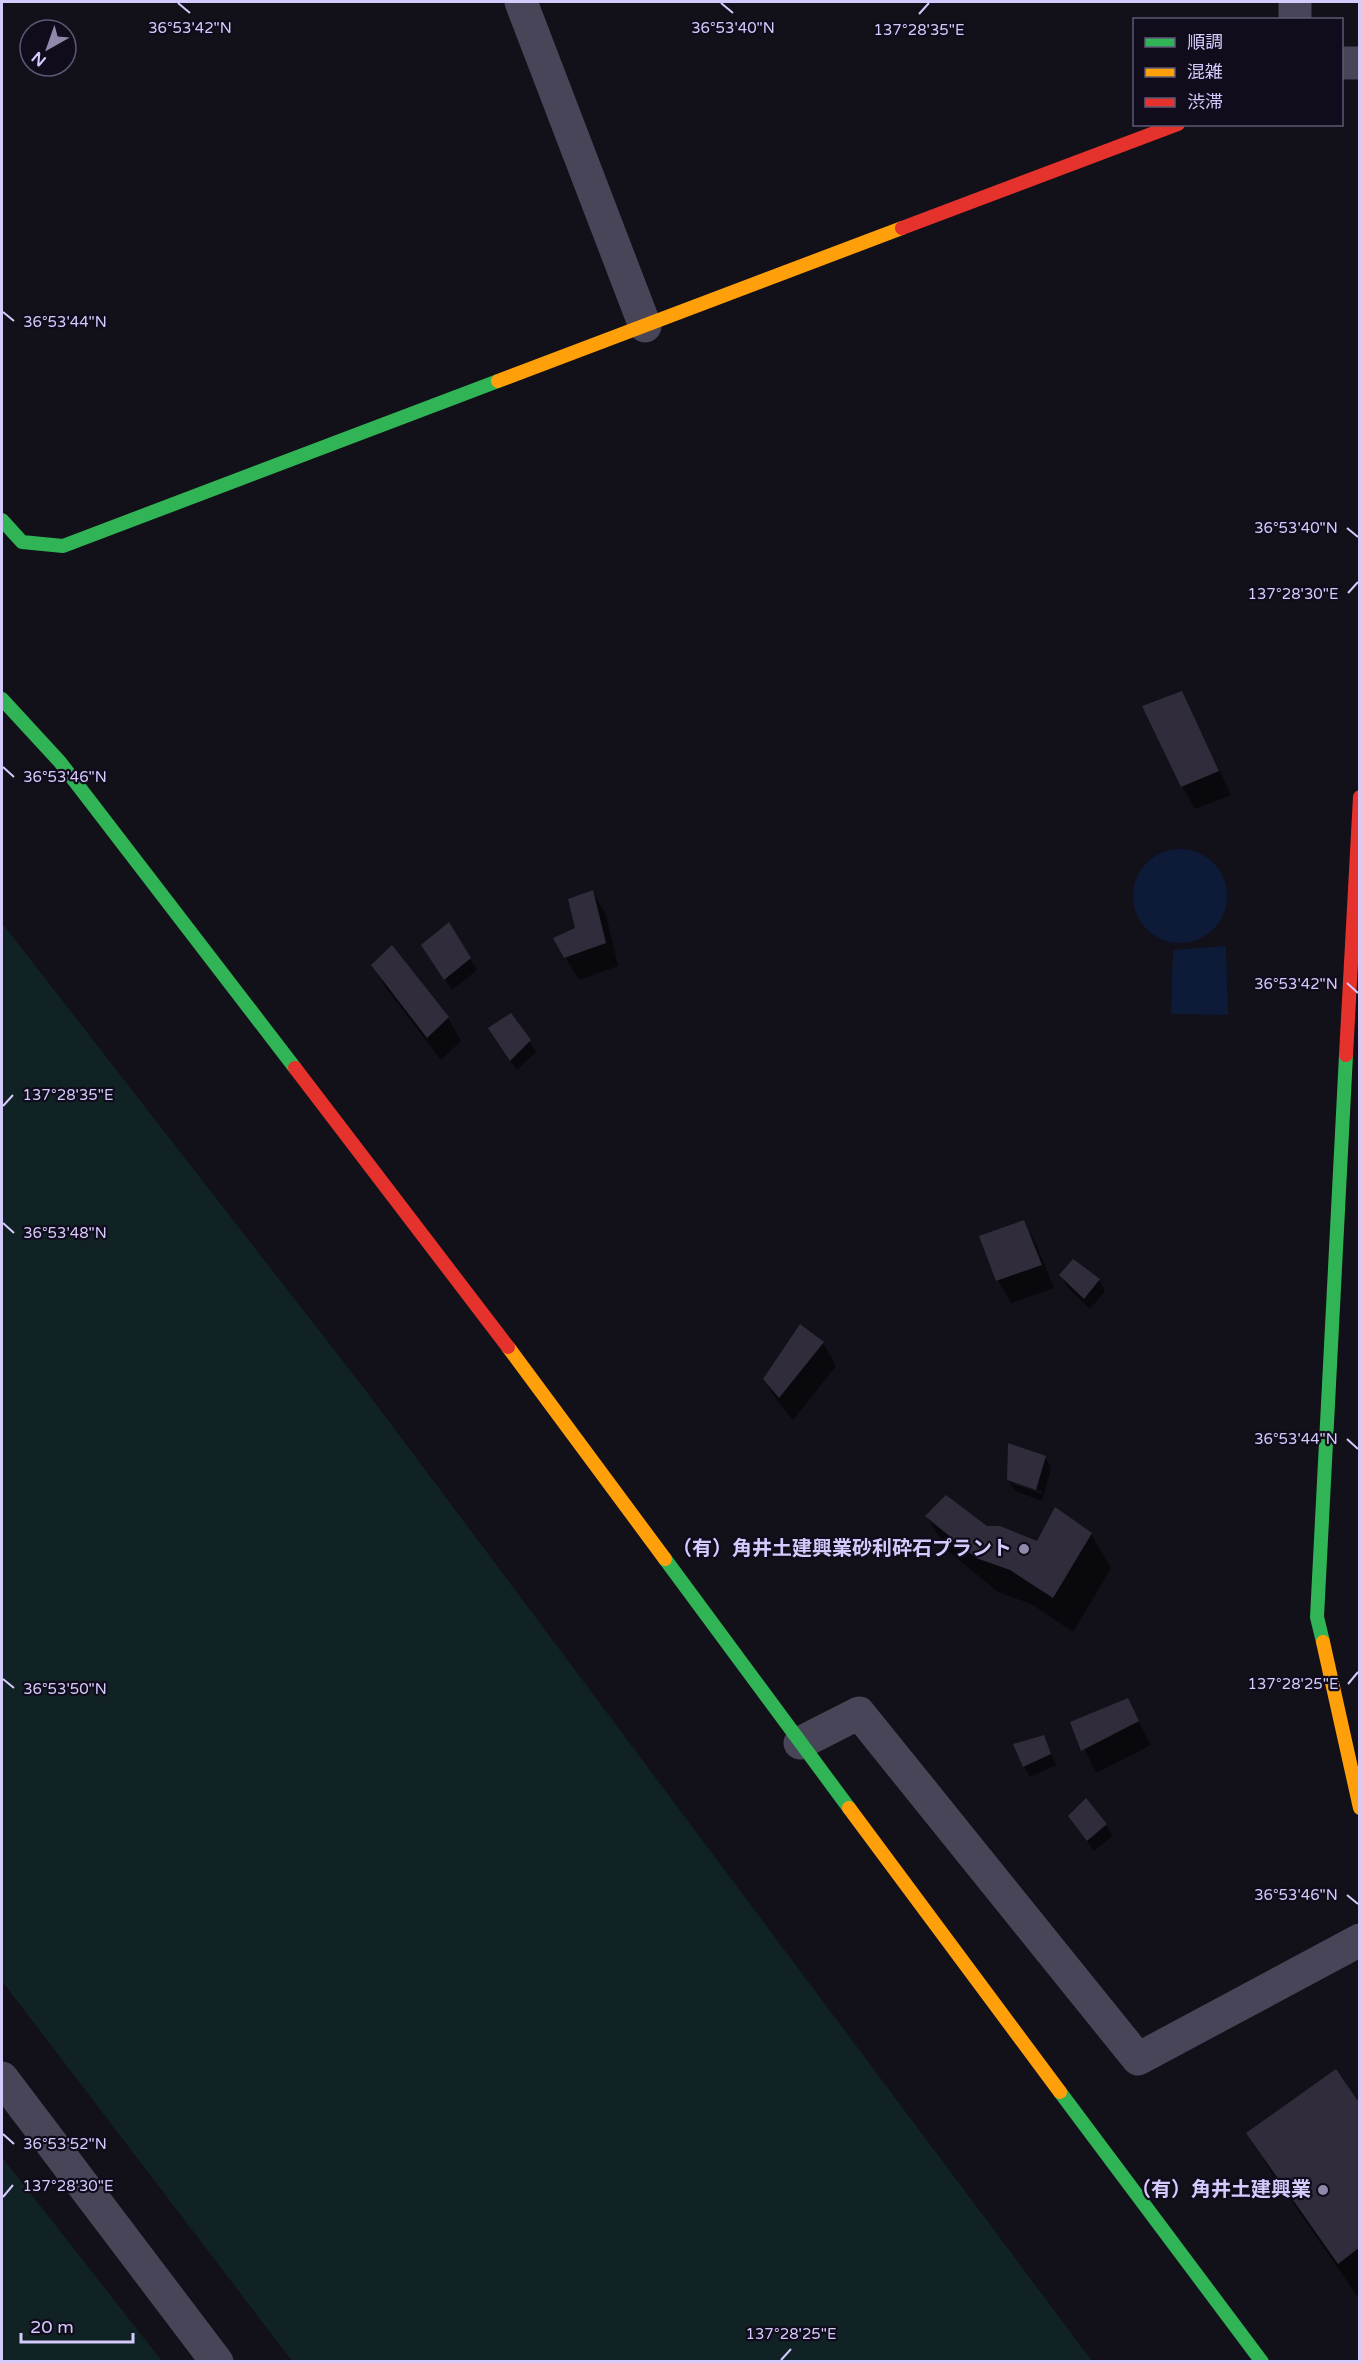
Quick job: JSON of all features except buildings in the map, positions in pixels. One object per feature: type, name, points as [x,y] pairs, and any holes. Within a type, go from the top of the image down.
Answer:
[{"type":"street","points":[[521,2],[645,326]]},
{"type":"street","points":[[1295,2],[1295,18]]},
{"type":"street","points":[[1343,63],[1359,63]]},
{"type":"street","points":[[2,520],[22,542],[63,546],[1173,126]]},
{"type":"street","points":[[2,699],[60,762],[509,1347],[800,1743],[1262,2361]]},
{"type":"street","points":[[1359,797],[1317,1617],[1359,1808]]},
{"type":"street","points":[[800,1743],[859,1713],[1138,2059],[1359,1940]]},
{"type":"street","points":[[2,2078],[218,2361]]},
{"type":"shaded area","points":[[2,923],[370,1396],[1092,2361],[292,2361],[2,1981]]},
{"type":"shaded area","points":[[2,2157],[162,2361],[2,2361]]},
{"type":"water","points":[[1180,849],[1198,853],[1213,863],[1223,878],[1227,896],[1223,914],[1213,929],[1198,939],[1180,943],[1162,939],[1147,929],[1137,914],[1133,896],[1137,878],[1147,863],[1162,853]]},
{"type":"water","points":[[1226,946],[1228,1015],[1171,1014],[1173,950]]},
{"type":"traffic: fast","points":[[2,520],[22,542],[63,546],[498,381]]},
{"type":"traffic: fast","points":[[2,699],[60,762],[295,1068]]},
{"type":"traffic: fast","points":[[1323,1642],[1317,1617],[1346,1055]]},
{"type":"traffic: fast","points":[[665,1559],[849,1808]]},
{"type":"traffic: fast","points":[[1060,2092],[1262,2362]]},
{"type":"traffic: slow","points":[[498,381],[902,228]]},
{"type":"traffic: slow","points":[[508,1347],[665,1559]]},
{"type":"traffic: slow","points":[[1323,1642],[1360,1808]]},
{"type":"traffic: slow","points":[[849,1808],[1060,2092]]},
{"type":"traffic: jam","points":[[902,228],[1173,126]]},
{"type":"traffic: jam","points":[[1346,1055],[1360,797]]},
{"type":"traffic: jam","points":[[295,1068],[508,1347]]},
{"type":"place","name":"（有）角井土建興業砂利砕石プラント","points":[[1024,1549]]},
{"type":"place","name":"（有）角井土建興業","points":[[1323,2190]]}]
